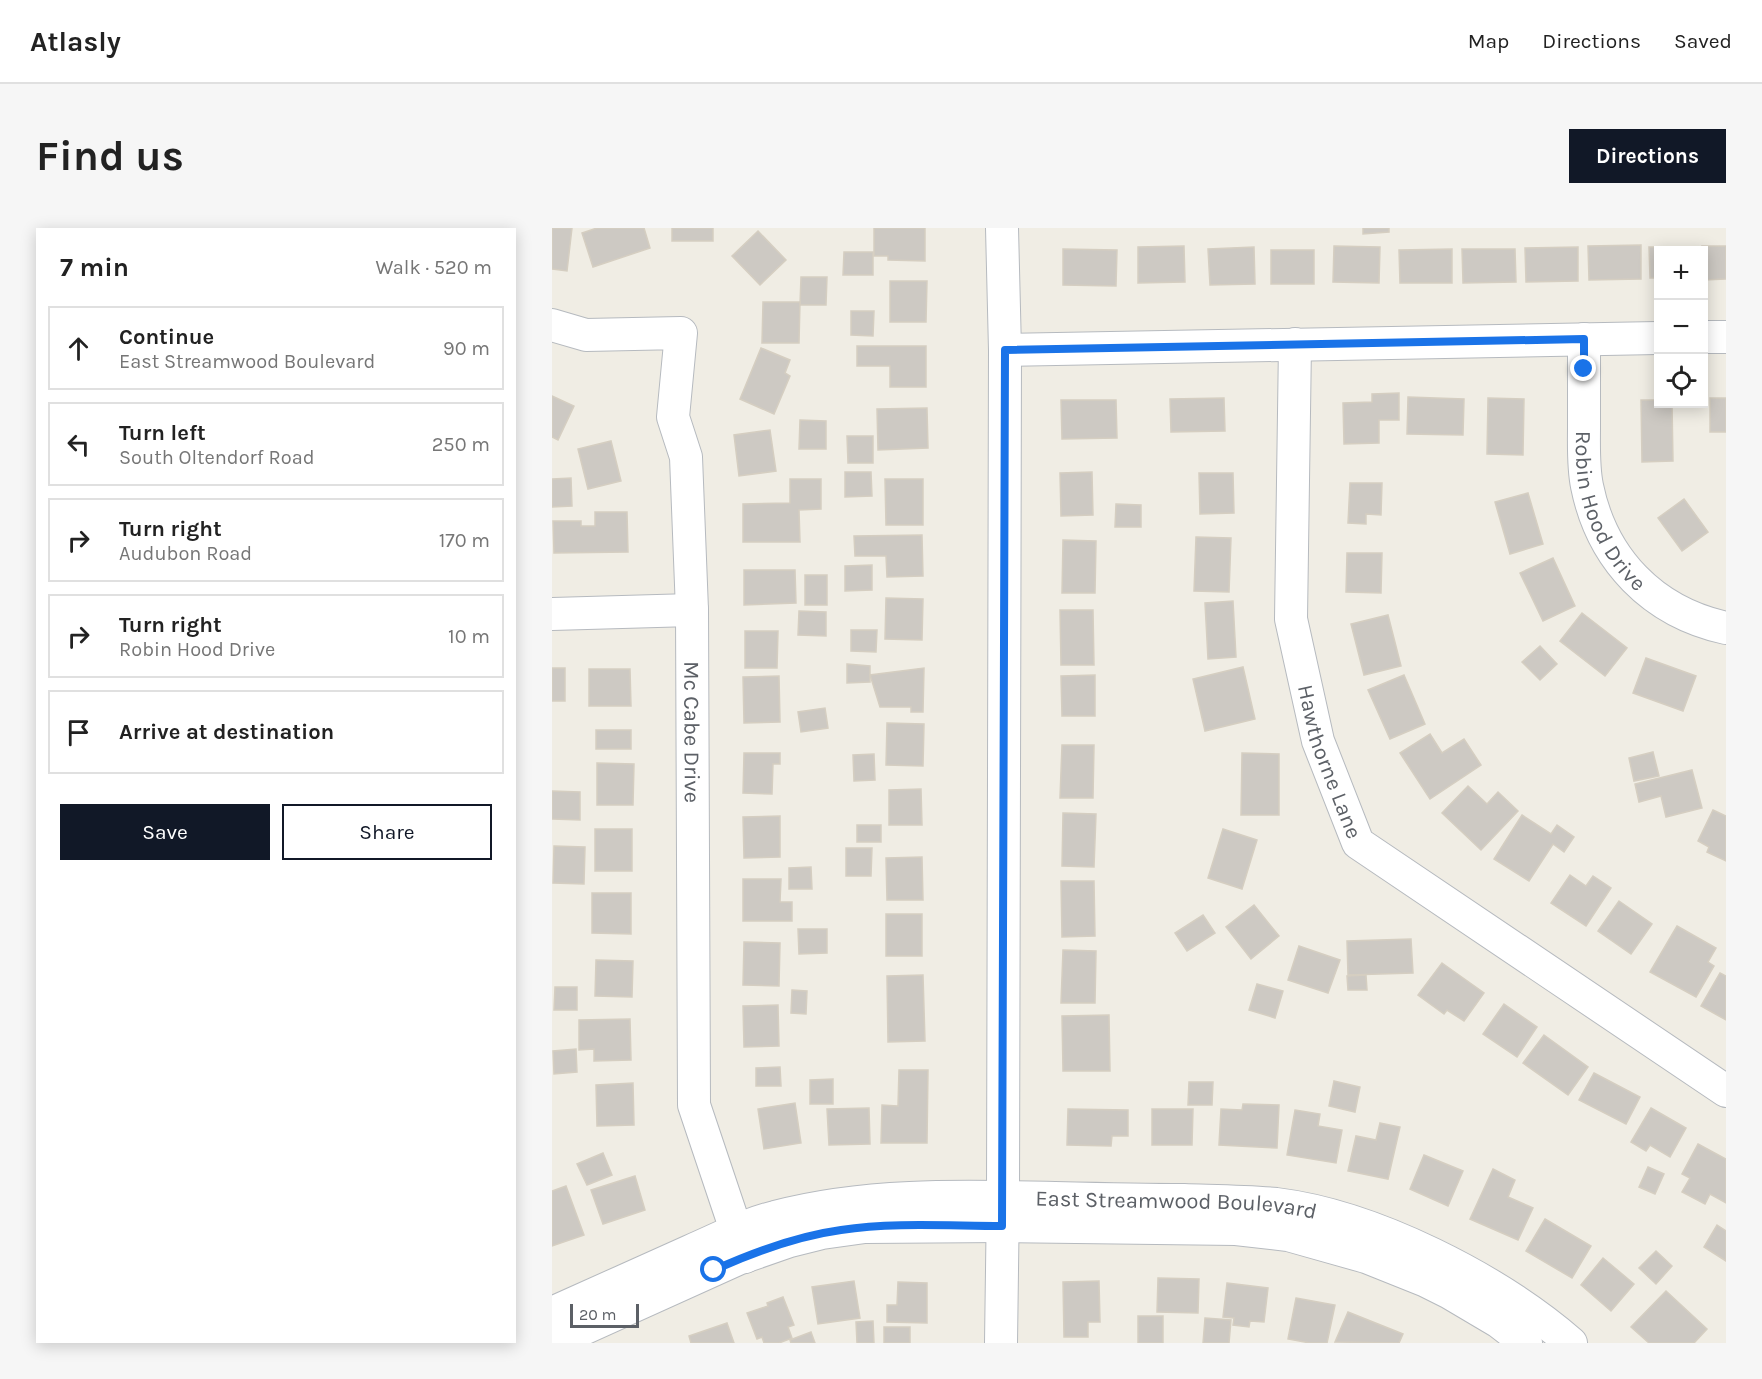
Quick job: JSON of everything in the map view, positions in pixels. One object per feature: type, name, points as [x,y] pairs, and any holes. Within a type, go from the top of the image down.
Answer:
[{"type":"street","points":[[1001,1343],[1005,350],[1002,228]]},
{"type":"street","name":"Mc Cabe Drive","points":[[552,325],[586,335],[681,333],[673,417],[686,457],[692,610],[694,1105],[740,1244]]},
{"type":"street","points":[[1708,338],[1726,337]]},
{"type":"street","points":[[1005,350],[1654,338]]},
{"type":"street","name":"Robin Hood Drive","points":[[1584,339],[1584,459],[1587,485],[1595,514],[1607,542],[1636,581],[1653,596],[1679,613],[1704,623],[1726,628]]},
{"type":"street","name":"Hawthorne Lane","points":[[1295,344],[1292,619],[1318,741],[1358,843],[1726,1090]]},
{"type":"street","points":[[552,614],[692,610]]},
{"type":"street","name":"East Streamwood Boulevard","points":[[552,1343],[740,1244],[772,1217],[845,1204],[905,1199],[1003,1211],[1265,1231],[1299,1238],[1366,1257],[1426,1281],[1498,1322],[1526,1343]]},
{"type":"street","name":"East Streamwood Boulevard","points":[[1003,1211],[1257,1203],[1278,1204],[1324,1214],[1381,1232],[1434,1255],[1497,1289],[1571,1343]]},
{"type":"street","name":"East Streamwood Boulevard","points":[[552,1313],[740,1244]]},
{"type":"building","points":[[552,228],[572,228],[567,271],[552,269]]},
{"type":"building","points":[[597,228],[644,228],[650,248],[593,267],[582,233]]},
{"type":"building","points":[[672,228],[713,228],[713,241],[672,241]]},
{"type":"building","points":[[874,228],[925,228],[925,261],[888,260],[888,256],[874,256]]},
{"type":"building","points":[[1363,228],[1389,228],[1389,232],[1363,234]]},
{"type":"building","points":[[758,231],[786,260],[760,285],[732,256]]},
{"type":"building","points":[[1641,245],[1641,279],[1589,280],[1588,246]]},
{"type":"building","points":[[1184,246],[1185,282],[1138,283],[1138,247]]},
{"type":"building","points":[[1334,246],[1380,247],[1379,283],[1333,282]]},
{"type":"building","points":[[1708,246],[1726,246],[1726,279],[1708,280]]},
{"type":"building","points":[[1254,247],[1255,284],[1210,285],[1208,249]]},
{"type":"building","points":[[1578,247],[1578,281],[1526,282],[1525,248]]},
{"type":"building","points":[[1649,247],[1654,247],[1654,278],[1650,278]]},
{"type":"building","points":[[1063,249],[1117,250],[1116,286],[1063,285]]},
{"type":"building","points":[[1452,249],[1452,283],[1400,283],[1399,250]]},
{"type":"building","points":[[1462,249],[1515,249],[1516,282],[1463,283]]},
{"type":"building","points":[[1271,250],[1314,250],[1314,284],[1271,284]]},
{"type":"building","points":[[844,252],[873,252],[873,275],[843,275]]},
{"type":"building","points":[[801,277],[827,277],[826,305],[800,305]]},
{"type":"building","points":[[890,281],[927,281],[926,322],[890,322]]},
{"type":"building","points":[[763,302],[800,302],[799,343],[762,343]]},
{"type":"building","points":[[851,311],[874,311],[873,336],[851,335]]},
{"type":"building","points":[[857,346],[926,346],[926,387],[890,387],[890,366],[857,366]]},
{"type":"building","points":[[761,348],[790,360],[785,373],[790,376],[774,414],[740,399]]},
{"type":"building","points":[[1399,393],[1399,420],[1379,420],[1379,443],[1344,444],[1343,403],[1372,402],[1372,394]]},
{"type":"building","points":[[552,396],[574,406],[558,440],[552,437]]},
{"type":"building","points":[[1408,397],[1464,399],[1463,435],[1407,434]]},
{"type":"building","points":[[1224,398],[1225,431],[1171,432],[1170,399]]},
{"type":"building","points":[[1488,398],[1524,399],[1523,455],[1487,454]]},
{"type":"building","points":[[1710,398],[1726,398],[1726,432],[1710,432]]},
{"type":"building","points":[[1061,400],[1116,400],[1117,438],[1062,439]]},
{"type":"building","points":[[1641,400],[1654,400],[1654,408],[1672,408],[1673,461],[1642,462]]},
{"type":"building","points":[[927,408],[928,448],[878,450],[877,409]]},
{"type":"building","points":[[800,420],[826,421],[826,449],[799,449]]},
{"type":"building","points":[[770,430],[776,471],[739,476],[734,435]]},
{"type":"building","points":[[847,436],[873,436],[873,463],[848,463]]},
{"type":"building","points":[[611,441],[621,481],[588,489],[578,449]]},
{"type":"building","points":[[845,472],[871,472],[872,496],[845,497]]},
{"type":"building","points":[[1092,472],[1093,515],[1061,516],[1060,473]]},
{"type":"building","points":[[1199,473],[1233,473],[1234,513],[1200,514]]},
{"type":"building","points":[[571,478],[572,506],[552,507],[552,479]]},
{"type":"building","points":[[790,479],[821,479],[821,509],[799,510],[800,542],[743,542],[743,504],[790,503]]},
{"type":"building","points":[[885,479],[923,479],[923,525],[886,525]]},
{"type":"building","points":[[1350,483],[1382,483],[1381,515],[1366,514],[1366,524],[1348,523]]},
{"type":"building","points":[[1528,493],[1543,544],[1510,554],[1495,502]]},
{"type":"building","points":[[1684,499],[1708,532],[1682,551],[1658,518]]},
{"type":"building","points":[[1116,504],[1141,505],[1141,527],[1115,527]]},
{"type":"building","points":[[595,512],[627,512],[628,552],[554,553],[553,521],[581,521],[581,526],[595,526]]},
{"type":"building","points":[[922,535],[923,576],[887,577],[886,556],[855,556],[854,536]]},
{"type":"building","points":[[1196,537],[1231,538],[1229,592],[1194,591]]},
{"type":"building","points":[[1063,540],[1096,541],[1095,593],[1062,593]]},
{"type":"building","points":[[1347,553],[1382,553],[1381,593],[1346,592]]},
{"type":"building","points":[[1553,558],[1575,606],[1543,621],[1520,573]]},
{"type":"building","points":[[872,565],[872,590],[845,591],[845,566]]},
{"type":"building","points":[[744,570],[795,570],[796,603],[744,605]]},
{"type":"building","points":[[805,575],[827,575],[827,605],[805,605]]},
{"type":"building","points":[[886,598],[923,599],[922,640],[885,639]]},
{"type":"building","points":[[1233,601],[1236,657],[1208,659],[1205,603]]},
{"type":"building","points":[[1060,610],[1093,610],[1094,665],[1061,665]]},
{"type":"building","points":[[799,611],[826,612],[826,636],[798,635]]},
{"type":"building","points":[[1582,613],[1627,648],[1605,676],[1560,641]]},
{"type":"building","points":[[1388,615],[1401,666],[1364,675],[1351,624]]},
{"type":"building","points":[[851,630],[877,630],[876,652],[851,651]]},
{"type":"building","points":[[745,631],[778,631],[777,668],[745,668]]},
{"type":"building","points":[[1540,646],[1557,664],[1540,680],[1522,662]]},
{"type":"building","points":[[1646,658],[1696,676],[1683,711],[1633,693]]},
{"type":"building","points":[[847,664],[870,666],[870,682],[847,683]]},
{"type":"building","points":[[1243,667],[1255,719],[1205,731],[1193,679]]},
{"type":"building","points":[[552,668],[565,668],[565,701],[552,701]]},
{"type":"building","points":[[924,668],[923,712],[911,712],[911,707],[880,707],[870,675]]},
{"type":"building","points":[[589,669],[630,669],[631,706],[589,706]]},
{"type":"building","points":[[1095,675],[1095,716],[1062,716],[1061,676]]},
{"type":"building","points":[[1404,675],[1425,724],[1390,739],[1368,690]]},
{"type":"building","points":[[779,676],[780,722],[744,723],[743,677]]},
{"type":"building","points":[[825,708],[828,728],[801,732],[798,712]]},
{"type":"building","points":[[887,723],[924,724],[923,766],[886,765]]},
{"type":"building","points":[[596,730],[631,730],[631,749],[596,749]]},
{"type":"building","points":[[1430,734],[1442,753],[1464,739],[1481,765],[1430,799],[1400,753]]},
{"type":"building","points":[[1062,745],[1094,745],[1093,798],[1060,798]]},
{"type":"building","points":[[1653,752],[1659,776],[1634,781],[1629,758]]},
{"type":"building","points":[[744,753],[780,753],[780,764],[773,764],[772,794],[743,793]]},
{"type":"building","points":[[1242,753],[1279,754],[1279,815],[1241,815]]},
{"type":"building","points":[[874,754],[875,780],[854,781],[853,755]]},
{"type":"building","points":[[597,763],[634,764],[633,805],[597,805]]},
{"type":"building","points":[[1692,770],[1702,808],[1666,817],[1661,796],[1639,802],[1635,784]]},
{"type":"building","points":[[1468,786],[1487,804],[1498,792],[1518,811],[1481,850],[1442,813]]},
{"type":"building","points":[[921,789],[922,825],[889,825],[889,790]]},
{"type":"building","points":[[552,791],[580,792],[580,820],[552,819]]},
{"type":"building","points":[[1713,810],[1726,816],[1726,861],[1707,852],[1709,847],[1698,841]]},
{"type":"building","points":[[1063,813],[1096,814],[1094,867],[1062,866]]},
{"type":"building","points":[[1522,815],[1551,834],[1557,825],[1574,837],[1564,852],[1553,844],[1529,881],[1494,859]]},
{"type":"building","points":[[780,816],[780,857],[744,858],[743,817]]},
{"type":"building","points":[[857,825],[881,825],[881,842],[857,842]]},
{"type":"building","points":[[595,829],[632,829],[632,871],[595,871]]},
{"type":"building","points":[[1223,829],[1257,840],[1242,889],[1208,878]]},
{"type":"building","points":[[554,846],[585,847],[584,884],[553,883]]},
{"type":"building","points":[[846,848],[872,848],[871,876],[846,876]]},
{"type":"building","points":[[922,857],[923,900],[887,900],[886,858]]},
{"type":"building","points":[[811,867],[812,889],[789,889],[789,868]]},
{"type":"building","points":[[1570,875],[1586,886],[1593,876],[1611,888],[1586,926],[1551,903]]},
{"type":"building","points":[[743,879],[781,879],[780,902],[792,902],[792,921],[743,921]]},
{"type":"building","points":[[1061,881],[1094,881],[1095,936],[1062,937]]},
{"type":"building","points":[[592,893],[631,893],[631,934],[592,933]]},
{"type":"building","points":[[1619,901],[1652,924],[1631,954],[1598,931]]},
{"type":"building","points":[[1254,905],[1279,936],[1251,959],[1226,927]]},
{"type":"building","points":[[886,914],[922,914],[922,956],[886,956]]},
{"type":"building","points":[[1203,915],[1215,933],[1187,951],[1175,933]]},
{"type":"building","points":[[1677,926],[1716,948],[1708,962],[1714,966],[1696,997],[1650,972]]},
{"type":"building","points":[[798,929],[827,929],[827,953],[799,954]]},
{"type":"building","points":[[1411,939],[1413,973],[1348,975],[1347,941]]},
{"type":"building","points":[[744,942],[780,943],[779,986],[743,985]]},
{"type":"building","points":[[1299,946],[1340,960],[1328,993],[1288,980]]},
{"type":"building","points":[[1063,950],[1096,951],[1095,1003],[1061,1003]]},
{"type":"building","points":[[596,960],[633,961],[632,997],[595,996]]},
{"type":"building","points":[[1442,963],[1484,993],[1464,1021],[1447,1010],[1444,1014],[1418,995]]},
{"type":"building","points":[[1720,973],[1726,976],[1726,1020],[1701,1006]]},
{"type":"building","points":[[923,975],[925,1041],[888,1042],[887,976]]},
{"type":"building","points":[[1366,975],[1367,990],[1348,990],[1347,976]]},
{"type":"building","points":[[1257,984],[1283,991],[1275,1018],[1249,1010]]},
{"type":"building","points":[[555,987],[577,987],[577,1010],[554,1010]]},
{"type":"building","points":[[792,990],[807,991],[806,1014],[791,1013]]},
{"type":"building","points":[[1504,1004],[1537,1027],[1517,1057],[1483,1034]]},
{"type":"building","points":[[778,1005],[779,1046],[744,1047],[743,1006]]},
{"type":"building","points":[[1109,1015],[1110,1071],[1063,1071],[1062,1016]]},
{"type":"building","points":[[630,1019],[631,1060],[594,1061],[594,1049],[579,1050],[579,1020]]},
{"type":"building","points":[[1544,1035],[1588,1067],[1568,1095],[1523,1063]]},
{"type":"building","points":[[576,1049],[577,1072],[554,1074],[553,1051]]},
{"type":"building","points":[[780,1067],[781,1086],[756,1086],[756,1068]]},
{"type":"building","points":[[899,1070],[928,1070],[927,1143],[881,1143],[882,1105],[898,1106]]},
{"type":"building","points":[[1594,1073],[1640,1097],[1626,1124],[1579,1100]]},
{"type":"building","points":[[833,1079],[833,1104],[810,1104],[810,1080]]},
{"type":"building","points":[[1334,1081],[1360,1087],[1355,1112],[1329,1106]]},
{"type":"building","points":[[1189,1082],[1213,1082],[1212,1105],[1188,1105]]},
{"type":"building","points":[[633,1083],[634,1125],[597,1126],[596,1085]]},
{"type":"building","points":[[795,1103],[801,1143],[764,1149],[758,1109]]},
{"type":"building","points":[[1243,1104],[1279,1105],[1277,1148],[1219,1145],[1221,1109],[1242,1110]]},
{"type":"building","points":[[869,1108],[870,1144],[829,1145],[827,1109]]},
{"type":"building","points":[[1651,1108],[1686,1128],[1670,1157],[1650,1145],[1646,1151],[1631,1142]]},
{"type":"building","points":[[1068,1109],[1128,1110],[1128,1136],[1112,1136],[1111,1146],[1067,1145]]},
{"type":"building","points":[[1152,1109],[1193,1109],[1192,1145],[1152,1145]]},
{"type":"building","points":[[1295,1110],[1320,1114],[1318,1126],[1342,1130],[1336,1163],[1287,1155]]},
{"type":"building","points":[[1380,1123],[1400,1127],[1388,1179],[1348,1171],[1356,1136],[1376,1140]]},
{"type":"building","points":[[1698,1144],[1726,1159],[1726,1203],[1710,1194],[1705,1204],[1682,1192],[1690,1178],[1682,1174]]},
{"type":"building","points":[[603,1153],[612,1175],[587,1185],[577,1164]]},
{"type":"building","points":[[1424,1155],[1463,1171],[1448,1206],[1410,1189]]},
{"type":"building","points":[[1648,1167],[1664,1174],[1655,1194],[1639,1187]]},
{"type":"building","points":[[1493,1169],[1515,1180],[1508,1197],[1533,1208],[1518,1240],[1470,1219]]},
{"type":"building","points":[[635,1176],[645,1210],[603,1224],[591,1190]]},
{"type":"building","points":[[566,1186],[584,1235],[552,1246],[552,1191]]},
{"type":"building","points":[[1545,1219],[1591,1246],[1572,1278],[1526,1251]]},
{"type":"building","points":[[1717,1225],[1726,1231],[1726,1261],[1704,1247]]},
{"type":"building","points":[[1656,1251],[1672,1266],[1656,1284],[1639,1268]]},
{"type":"building","points":[[1603,1258],[1634,1284],[1611,1311],[1581,1285]]},
{"type":"building","points":[[1158,1278],[1199,1279],[1198,1313],[1157,1312]]},
{"type":"building","points":[[854,1281],[860,1318],[818,1324],[812,1287]]},
{"type":"building","points":[[1099,1281],[1100,1322],[1088,1322],[1088,1337],[1064,1337],[1063,1282]]},
{"type":"building","points":[[898,1282],[927,1283],[927,1323],[887,1322],[887,1305],[897,1305]]},
{"type":"building","points":[[1227,1283],[1268,1288],[1264,1322],[1250,1321],[1249,1327],[1233,1325],[1234,1318],[1223,1317]]},
{"type":"building","points":[[1666,1291],[1707,1329],[1694,1343],[1649,1343],[1631,1327]]},
{"type":"building","points":[[783,1297],[794,1325],[788,1327],[792,1338],[779,1343],[764,1343],[762,1337],[757,1339],[747,1313],[768,1306],[767,1303]]},
{"type":"building","points":[[1296,1298],[1335,1305],[1327,1343],[1288,1339]]},
{"type":"building","points":[[1348,1312],[1403,1334],[1399,1343],[1335,1342]]},
{"type":"building","points":[[1138,1316],[1163,1316],[1163,1343],[1138,1343]]},
{"type":"building","points":[[1205,1318],[1231,1320],[1229,1343],[1203,1343]]},
{"type":"building","points":[[873,1321],[874,1343],[857,1343],[856,1322]]},
{"type":"building","points":[[727,1323],[734,1343],[691,1343],[689,1336]]},
{"type":"building","points":[[884,1327],[910,1327],[910,1343],[884,1343]]},
{"type":"building","points":[[811,1332],[815,1343],[791,1343],[790,1340]]},
{"type":"route","points":[[714,1270],[790,1241],[822,1233],[865,1227],[1002,1226],[1005,350],[1584,339],[1584,369]]}]
